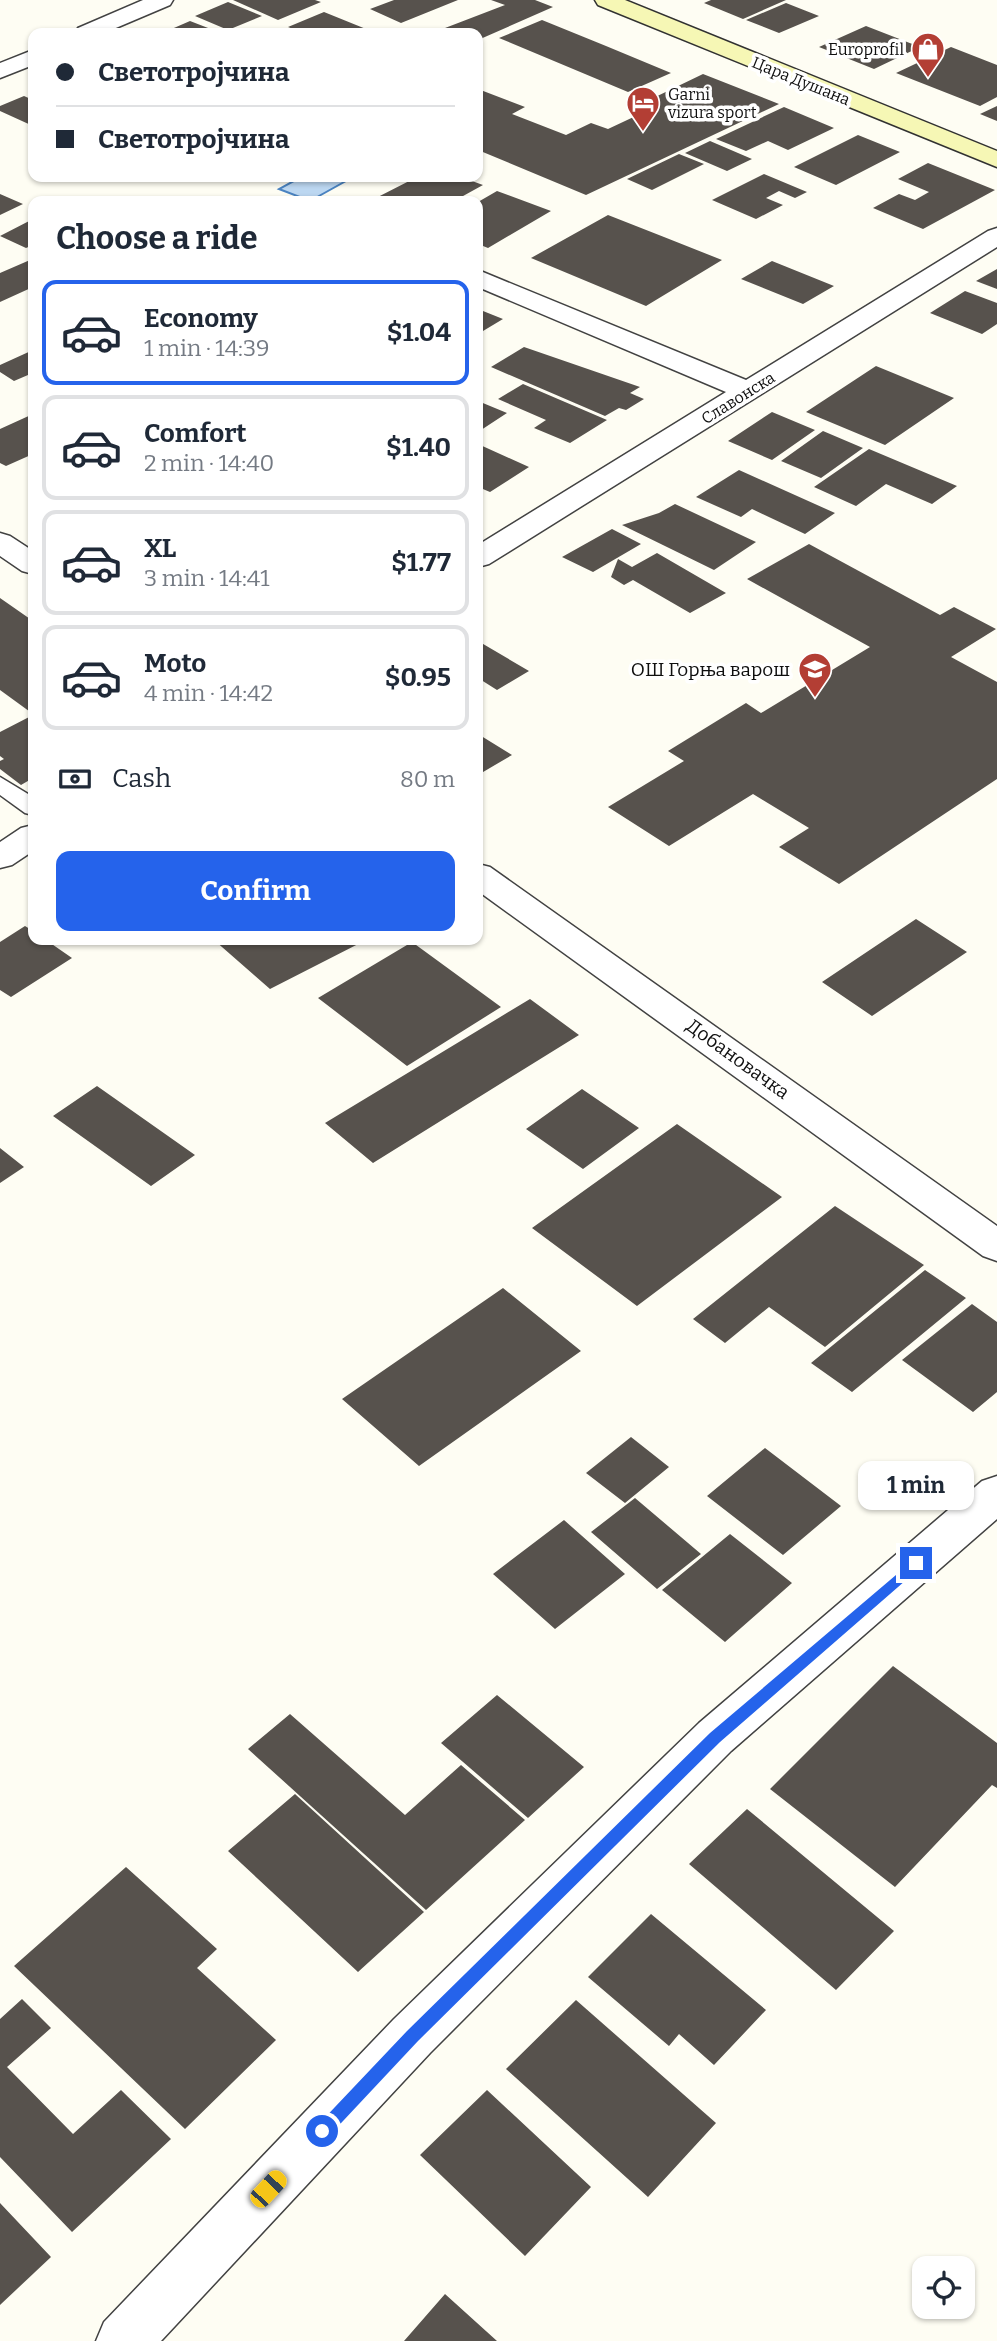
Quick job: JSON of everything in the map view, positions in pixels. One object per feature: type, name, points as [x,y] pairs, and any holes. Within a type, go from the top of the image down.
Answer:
[{"type":"main road","name":"Цара Душана","points":[[606,0],[997,160]]},
{"type":"street","points":[[98,28],[162,0]]},
{"type":"street","points":[[0,48],[28,59]]},
{"type":"street","points":[[0,71],[28,59]]},
{"type":"street","name":"Славонска","points":[[483,555],[997,236]]},
{"type":"street","points":[[483,280],[748,391]]},
{"type":"street","points":[[0,542],[28,562]]},
{"type":"street","points":[[0,857],[28,839]]},
{"type":"street","name":"Добановачка","points":[[483,879],[997,1246]]},
{"type":"street","points":[[123,2341],[412,2036],[715,1737],[997,1493]]},
{"type":"lane","points":[[0,784],[28,804]]},
{"type":"water","points":[[292,182],[344,182],[319,196],[297,196],[279,189]]},
{"type":"building","points":[[233,0],[315,0],[321,2],[278,20]]},
{"type":"building","points":[[394,0],[458,0],[401,23],[370,9]]},
{"type":"building","points":[[491,0],[535,0],[553,7],[483,38],[483,28],[445,28],[505,5]]},
{"type":"building","points":[[711,0],[786,0],[743,19],[704,3]]},
{"type":"building","points":[[228,2],[262,16],[233,28],[223,28],[195,16]]},
{"type":"building","points":[[786,3],[819,16],[779,33],[746,20]]},
{"type":"building","points":[[324,12],[364,28],[290,28],[288,27]]},
{"type":"building","points":[[542,20],[671,73],[628,92],[499,38]]},
{"type":"building","points":[[190,21],[208,28],[174,28]]},
{"type":"building","points":[[866,26],[920,47],[874,69],[819,47]]},
{"type":"building","points":[[951,47],[997,65],[997,97],[980,106],[896,73]]},
{"type":"building","name":"Garni vizura sport","points":[[703,74],[779,104],[586,195],[483,152],[483,91],[525,107],[512,114],[566,135],[591,123],[608,129],[657,106],[647,101]]},
{"type":"building","points":[[24,96],[28,98],[28,124],[0,111],[0,106]]},
{"type":"building","points":[[997,106],[997,121],[980,114]]},
{"type":"building","points":[[784,107],[834,128],[788,150],[768,141],[746,151],[716,139]]},
{"type":"building","points":[[858,135],[900,152],[836,185],[794,167]]},
{"type":"building","points":[[710,141],[752,159],[727,171],[685,153]]},
{"type":"building","points":[[679,154],[704,164],[652,190],[627,179]]},
{"type":"building","points":[[928,163],[995,190],[923,229],[873,208],[899,194],[915,200],[929,192],[898,179]]},
{"type":"building","points":[[764,174],[807,192],[795,198],[779,191],[766,198],[783,205],[756,219],[712,200]]},
{"type":"building","points":[[407,182],[475,182],[483,185],[463,196],[380,196]]},
{"type":"building","points":[[497,191],[551,211],[488,248],[483,246],[483,199]]},
{"type":"building","points":[[0,194],[23,204],[0,215]]},
{"type":"building","points":[[608,215],[722,260],[646,306],[531,258]]},
{"type":"building","points":[[28,222],[28,247],[0,236]]},
{"type":"building","points":[[28,261],[28,289],[0,302],[0,273]]},
{"type":"building","points":[[772,261],[834,286],[803,304],[741,279]]},
{"type":"building","points":[[997,269],[997,289],[976,281]]},
{"type":"building","points":[[965,291],[997,303],[997,324],[982,334],[930,313]]},
{"type":"building","points":[[483,311],[503,319],[483,331]]},
{"type":"building","points":[[524,347],[640,387],[630,393],[644,399],[626,410],[619,408],[605,416],[491,367]]},
{"type":"building","points":[[28,352],[28,375],[14,381],[0,372],[0,365]]},
{"type":"building","points":[[876,366],[954,398],[885,445],[806,412]]},
{"type":"building","points":[[523,384],[607,420],[570,443],[534,428],[546,420],[498,399]]},
{"type":"building","points":[[483,403],[507,413],[483,429]]},
{"type":"building","points":[[772,412],[815,430],[772,460],[728,441]]},
{"type":"building","points":[[28,416],[28,456],[6,466],[0,463],[0,429]]},
{"type":"building","points":[[823,431],[863,448],[821,478],[781,461]]},
{"type":"building","points":[[483,446],[529,467],[490,492],[483,489]]},
{"type":"building","points":[[869,449],[957,486],[932,504],[886,484],[856,506],[814,487]]},
{"type":"building","points":[[739,470],[835,513],[805,534],[752,509],[741,517],[696,497]]},
{"type":"building","points":[[675,504],[756,542],[714,570],[622,525],[659,513]]},
{"type":"building","points":[[612,529],[641,544],[593,572],[562,557]]},
{"type":"building","points":[[809,544],[940,615],[954,607],[996,629],[951,657],[997,682],[997,779],[839,884],[779,847],[809,828],[753,794],[669,846],[608,807],[684,761],[668,751],[746,703],[761,713],[870,647],[747,579]]},
{"type":"building","points":[[657,553],[726,593],[690,613],[633,580],[624,585],[611,577],[618,559],[632,567]]},
{"type":"building","points":[[0,598],[28,618],[28,710],[0,690]]},
{"type":"building","points":[[483,644],[529,671],[497,690],[483,681]]},
{"type":"building","points":[[28,718],[28,781],[21,785],[0,769],[0,761],[4,759],[0,756],[0,732]]},
{"type":"building","points":[[483,737],[512,755],[483,772]]},
{"type":"building","points":[[916,919],[967,952],[872,1016],[822,982]]},
{"type":"building","points":[[25,926],[28,928],[28,945],[53,945],[72,958],[11,997],[0,990],[0,942]]},
{"type":"building","points":[[220,945],[356,945],[270,989]]},
{"type":"building","points":[[407,945],[416,945],[501,1007],[407,1066],[318,998]]},
{"type":"building","points":[[530,999],[579,1035],[373,1163],[325,1123]]},
{"type":"building","points":[[97,1086],[195,1155],[151,1186],[53,1116]]},
{"type":"building","points":[[582,1089],[639,1128],[583,1169],[526,1129]]},
{"type":"building","points":[[677,1124],[782,1197],[637,1306],[532,1228]]},
{"type":"building","points":[[0,1148],[24,1167],[0,1183]]},
{"type":"building","points":[[835,1206],[924,1265],[825,1347],[769,1307],[725,1343],[693,1319]]},
{"type":"building","points":[[925,1270],[966,1298],[852,1392],[811,1363]]},
{"type":"building","points":[[503,1288],[581,1351],[419,1466],[342,1399]]},
{"type":"building","points":[[972,1304],[997,1322],[997,1392],[973,1412],[902,1360]]},
{"type":"building","points":[[631,1437],[669,1467],[625,1503],[586,1473]]},
{"type":"building","points":[[765,1448],[841,1506],[783,1555],[707,1496]]},
{"type":"building","points":[[635,1498],[701,1554],[657,1589],[591,1532]]},
{"type":"building","points":[[564,1520],[625,1574],[555,1629],[493,1574]]},
{"type":"building","points":[[730,1534],[792,1583],[725,1642],[662,1590]]},
{"type":"building","points":[[893,1666],[997,1743],[997,1788],[992,1785],[895,1887],[770,1789]]},
{"type":"building","points":[[497,1695],[584,1767],[528,1818],[441,1743]]},
{"type":"building","points":[[290,1714],[405,1815],[461,1765],[525,1820],[426,1910],[248,1749]]},
{"type":"building","points":[[295,1794],[424,1912],[358,1972],[228,1851]]},
{"type":"building","points":[[747,1809],[894,1931],[836,1990],[689,1864]]},
{"type":"building","points":[[126,1867],[217,1949],[197,1968],[276,2040],[185,2129],[14,1966]]},
{"type":"building","points":[[651,1914],[766,2010],[714,2065],[679,2034],[669,2046],[588,1977]]},
{"type":"building","points":[[22,1999],[51,2028],[7,2067],[73,2134],[121,2090],[171,2139],[72,2232],[0,2157],[0,2019]]},
{"type":"building","points":[[576,2000],[716,2123],[648,2197],[506,2069]]},
{"type":"building","points":[[487,2090],[591,2187],[525,2256],[420,2155]]},
{"type":"building","points":[[0,2203],[51,2257],[0,2305]]},
{"type":"building","points":[[445,2294],[497,2341],[404,2341]]},
{"type":"place","name":"Europrofil","points":[[928,79]]},
{"type":"place","name":"Garni vizura sport","points":[[643,133]]},
{"type":"place","name":"ОШ Горња варош","points":[[815,699]]},
{"type":"route","points":[[322,2131],[412,2036],[715,1737],[916,1563]]}]
